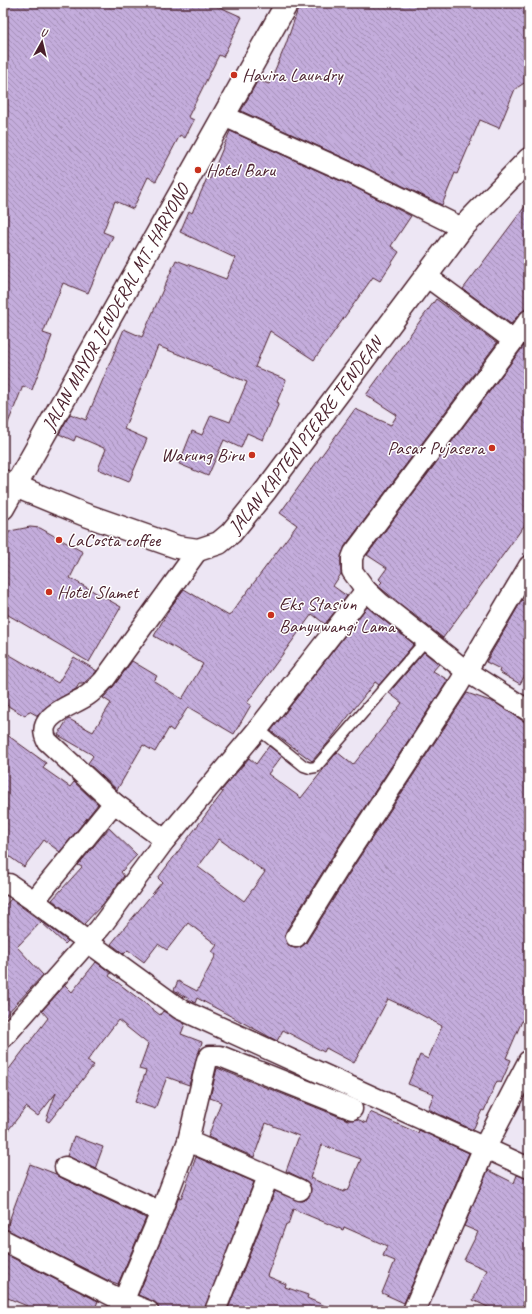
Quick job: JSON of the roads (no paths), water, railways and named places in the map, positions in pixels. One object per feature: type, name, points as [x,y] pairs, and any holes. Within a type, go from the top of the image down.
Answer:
[{"type":"main road","name":"JALAN MAYOR JENDERAL MT. HARYONO","points":[[3,508],[9,484],[224,116],[287,3]]},
{"type":"main road","name":"JALAN KAPTEN PIERRE TENDEAN","points":[[9,484],[83,514],[170,545],[198,550],[219,543],[231,533],[244,518],[462,228],[529,159]]},
{"type":"main road","points":[[414,1311],[485,1147],[529,1062]]},
{"type":"street","points":[[224,116],[359,177],[462,228]]},
{"type":"street","points":[[426,276],[513,340]]},
{"type":"street","points":[[529,320],[354,553],[352,558],[352,571],[366,590],[466,671],[529,711]]},
{"type":"street","points":[[165,840],[114,803],[47,741],[44,735],[45,726],[56,713],[89,694],[104,680],[198,550]]},
{"type":"street","points":[[296,937],[346,855],[466,671],[529,566]]},
{"type":"street","points":[[3,1038],[88,942],[165,840],[258,729],[366,590]]},
{"type":"street","points":[[34,901],[114,803]]},
{"type":"street","points":[[3,885],[9,884],[34,901],[180,1009],[529,1168]]},
{"type":"street","points":[[121,1306],[161,1212],[188,1141],[207,1060],[215,1055],[352,1109]]},
{"type":"street","points":[[188,1141],[300,1190]]},
{"type":"street","points":[[65,1167],[161,1212]]},
{"type":"street","points":[[215,1311],[268,1177]]},
{"type":"street","points":[[3,1240],[121,1306],[148,1311]]},
{"type":"lane","points":[[258,729],[304,766],[310,768],[316,767],[426,640]]},
{"type":"place","name":"Havira Laundry","points":[[234,75]]},
{"type":"place","name":"Hotel Baru","points":[[198,170]]},
{"type":"place","name":"Pasar Pujasera","points":[[492,448]]},
{"type":"place","name":"Warung Biru","points":[[252,455]]},
{"type":"place","name":"LaCosta coffee","points":[[59,540]]},
{"type":"place","name":"Hotel Slamet","points":[[49,592]]},
{"type":"place","name":"Eks Stasiun Banyuwangi Lama","points":[[271,615]]}]
